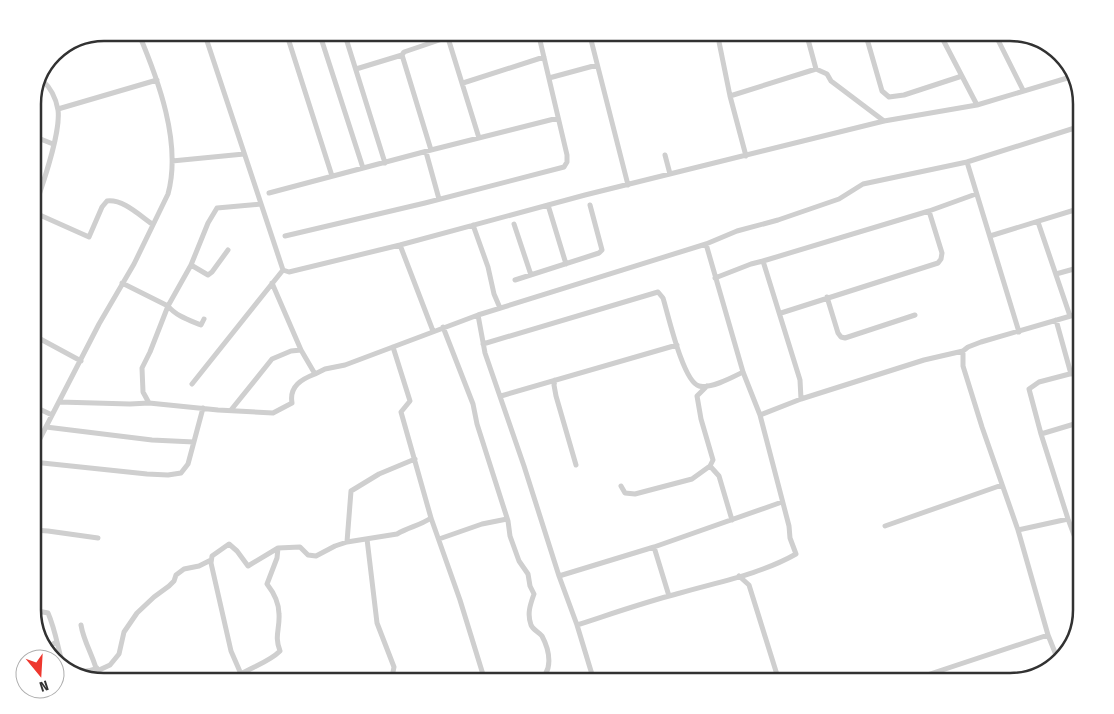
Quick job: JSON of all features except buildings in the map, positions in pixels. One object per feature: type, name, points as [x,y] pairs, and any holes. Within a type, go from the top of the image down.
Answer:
[{"type":"street","points":[[41,437],[122,283],[134,264],[168,194],[172,178],[172,161],[167,119],[157,80],[142,41]]},
{"type":"street","points":[[207,41],[283,270]]},
{"type":"street","points":[[289,41],[332,176]]},
{"type":"street","points":[[322,41],[363,168]]},
{"type":"street","points":[[347,41],[385,163]]},
{"type":"street","points":[[356,70],[439,41]]},
{"type":"street","points":[[449,41],[479,138]]},
{"type":"street","points":[[285,236],[564,167],[567,159],[540,41]]},
{"type":"street","points":[[591,41],[628,185]]},
{"type":"street","points":[[718,41],[746,156]]},
{"type":"street","points":[[808,41],[816,69]]},
{"type":"street","points":[[868,41],[882,91],[889,97],[904,95],[962,76]]},
{"type":"street","points":[[944,41],[977,105]]},
{"type":"street","points":[[998,41],[1023,90]]},
{"type":"street","points":[[402,55],[439,199]]},
{"type":"street","points":[[463,83],[544,57]]},
{"type":"street","points":[[549,78],[597,65]]},
{"type":"street","points":[[730,96],[816,69],[827,74],[831,81],[884,121]]},
{"type":"street","points":[[283,270],[289,272],[400,245],[548,205],[884,121],[977,105],[1067,78]]},
{"type":"street","points":[[58,109],[157,80]]},
{"type":"street","points":[[41,187],[59,121],[58,109],[50,88],[45,83]]},
{"type":"street","points":[[269,193],[558,118]]},
{"type":"street","points":[[59,402],[149,403],[273,413],[292,403],[291,398],[294,386],[304,378],[325,369],[345,365],[478,315],[706,244],[737,231],[778,220],[839,199],[863,184],[967,162],[1073,129]]},
{"type":"street","points":[[41,139],[53,144]]},
{"type":"street","points":[[172,161],[244,154]]},
{"type":"street","points":[[665,155],[670,174]]},
{"type":"street","points":[[967,162],[1019,332]]},
{"type":"street","points":[[715,278],[763,260],[929,211],[976,194]]},
{"type":"street","points":[[41,216],[89,237],[102,207],[107,201],[114,200],[152,224]]},
{"type":"street","points":[[149,403],[143,392],[142,368],[168,306],[191,265],[208,223],[217,208],[261,204]]},
{"type":"street","points":[[548,205],[566,264]]},
{"type":"street","points":[[515,280],[599,253],[602,250],[590,205]]},
{"type":"street","points":[[780,313],[938,263],[942,259],[942,253],[929,211]]},
{"type":"street","points":[[990,236],[1073,211]]},
{"type":"street","points":[[1038,222],[1070,316]]},
{"type":"street","points":[[514,224],[531,275]]},
{"type":"street","points":[[472,225],[500,308]]},
{"type":"street","points":[[577,625],[739,576],[786,560],[796,554],[790,538],[790,526],[760,416],[743,372],[706,244]]},
{"type":"street","points":[[400,245],[433,331]]},
{"type":"street","points":[[191,265],[208,275],[228,250]]},
{"type":"street","points":[[763,260],[800,380],[801,399]]},
{"type":"street","points":[[1056,274],[1073,269]]},
{"type":"street","points":[[192,384],[283,270]]},
{"type":"street","points":[[122,283],[168,306],[179,315],[201,324],[204,319]]},
{"type":"street","points":[[272,283],[301,350],[315,374]]},
{"type":"street","points":[[483,344],[658,292],[663,298],[688,375],[699,386],[708,386],[729,380],[743,372]]},
{"type":"street","points":[[827,297],[838,333],[841,337],[845,338],[915,316]]},
{"type":"street","points":[[478,315],[483,344],[591,673]]},
{"type":"street","points":[[760,416],[801,399],[1073,315]]},
{"type":"street","points":[[1056,320],[1071,374],[1039,382],[1028,389],[1073,532]]},
{"type":"street","points":[[443,328],[473,404],[477,424],[507,518],[510,536],[519,561],[528,574],[530,586],[534,594],[529,613],[532,626],[542,636],[549,666],[546,673]]},
{"type":"street","points":[[41,339],[81,361]]},
{"type":"street","points":[[501,396],[677,345]]},
{"type":"street","points":[[392,347],[410,401],[401,412],[431,518],[460,600],[482,673]]},
{"type":"street","points":[[232,410],[272,359],[291,350],[301,350]]},
{"type":"street","points":[[963,350],[963,366],[1018,530],[1048,635],[1055,653]]},
{"type":"street","points":[[555,380],[556,396],[576,465]]},
{"type":"street","points":[[621,486],[625,493],[635,494],[692,479],[710,466],[713,460],[701,419],[697,396],[708,386]]},
{"type":"street","points":[[41,463],[168,475],[181,473],[188,464],[203,408]]},
{"type":"street","points":[[41,409],[52,414]]},
{"type":"street","points":[[1041,434],[1073,425]]},
{"type":"street","points":[[46,427],[152,440],[194,442]]},
{"type":"street","points":[[347,542],[351,491],[380,474],[415,459]]},
{"type":"street","points":[[710,466],[718,476],[732,520]]},
{"type":"street","points":[[885,526],[1002,485]]},
{"type":"street","points":[[559,576],[654,547],[782,502]]},
{"type":"street","points":[[89,671],[110,665],[119,654],[124,632],[136,613],[169,586],[176,575],[184,569],[199,566],[211,560],[212,556],[229,544],[248,566],[278,548],[300,547],[308,555],[316,556],[347,542],[393,535],[419,526],[431,518]]},
{"type":"street","points":[[439,539],[482,524],[507,518]]},
{"type":"street","points":[[1018,530],[1068,519]]},
{"type":"street","points":[[41,531],[98,538]]},
{"type":"street","points":[[367,539],[377,623],[394,666],[393,673]]},
{"type":"street","points":[[654,547],[668,596]]},
{"type":"street","points":[[243,673],[254,666],[272,660],[280,651],[276,641],[280,613],[275,594],[268,584],[278,548]]},
{"type":"street","points":[[211,560],[231,651],[241,673]]},
{"type":"street","points":[[739,576],[749,585],[776,673]]},
{"type":"street","points":[[41,611],[48,612],[54,626],[59,653]]},
{"type":"street","points":[[81,625],[83,639],[97,670]]},
{"type":"street","points":[[936,673],[1048,635]]},
{"type":"street","points":[[52,644],[56,642]]}]
